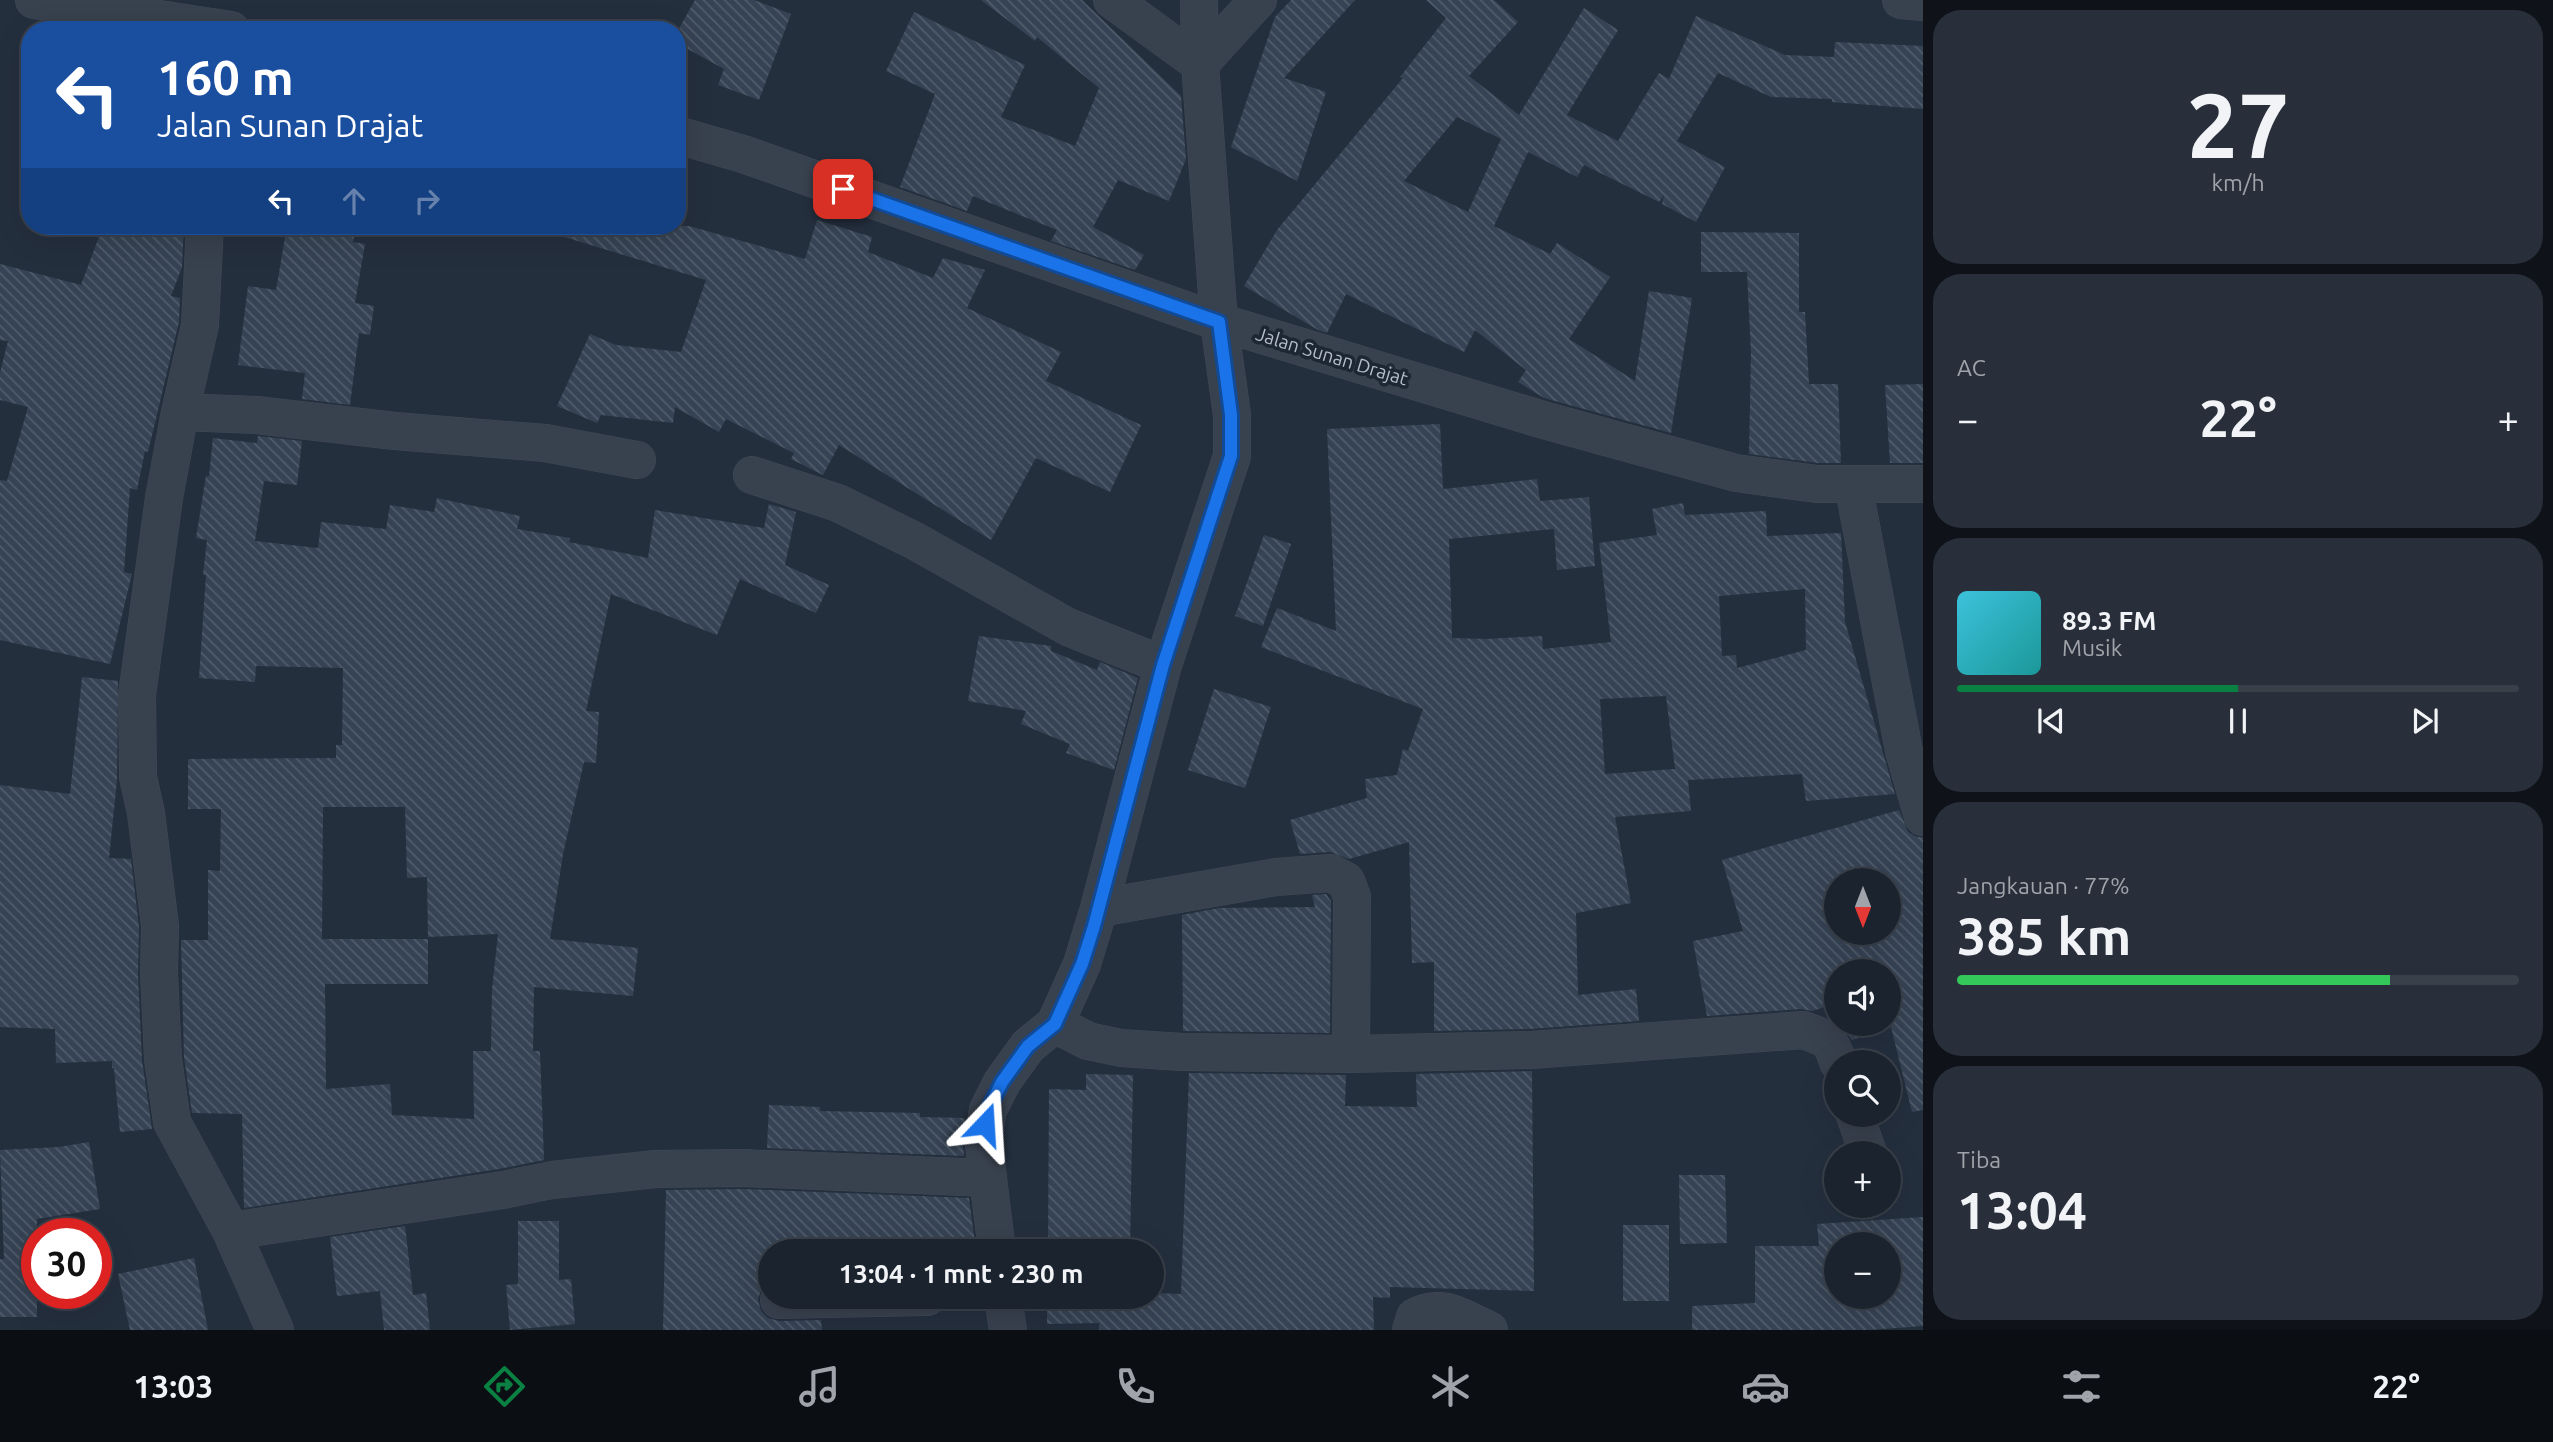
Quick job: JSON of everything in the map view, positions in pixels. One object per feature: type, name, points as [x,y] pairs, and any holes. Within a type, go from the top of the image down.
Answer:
[{"type":"street","points":[[34,0],[217,21]]},
{"type":"street","points":[[1112,0],[1200,64]]},
{"type":"street","points":[[996,1239],[983,1138],[988,1110],[1002,1082],[1028,1046],[1055,1024],[1082,964],[1163,665],[1231,456],[1231,415],[1219,322],[1200,64],[1199,0]]},
{"type":"street","points":[[1200,64],[1258,0]]},
{"type":"street","points":[[1901,0],[1923,2]]},
{"type":"street","name":"Jalan Sunan Drajat","points":[[686,138],[743,154],[1219,322],[1540,419],[1736,473],[1817,484],[1923,484]]},
{"type":"street","points":[[205,235],[200,325],[164,498],[137,695],[138,777],[146,813],[160,926],[163,1059],[172,1122],[231,1231],[275,1330]]},
{"type":"street","points":[[180,412],[256,415],[395,431],[545,443],[637,460]]},
{"type":"street","points":[[752,475],[838,503],[915,541],[1068,626],[1163,665]]},
{"type":"street","points":[[1853,484],[1905,751],[1923,817]]},
{"type":"street","points":[[1099,908],[1276,877],[1331,873],[1346,881],[1352,897],[1351,1054]]},
{"type":"street","points":[[1055,1024],[1088,1041],[1121,1048],[1182,1052],[1351,1054],[1531,1050],[1803,1030],[1826,1038],[1834,1050]]},
{"type":"street","points":[[231,1231],[552,1180],[656,1169],[742,1168],[988,1178]]},
{"type":"street","points":[[1005,1309],[1008,1330]]},
{"type":"street","points":[[1411,1330],[1415,1317],[1428,1310],[1443,1310],[1489,1330]]},
{"type":"building","points":[[695,0],[754,0],[791,14],[759,100],[718,85],[724,69],[686,48],[686,21],[683,21]]},
{"type":"building","points":[[981,0],[1082,0],[1181,96],[1186,159],[1169,201],[1118,180],[1093,227],[1144,255],[1135,270],[1051,241],[1057,230],[973,196],[967,211],[900,187],[935,94],[886,71],[914,12],[1025,65],[1001,117],[1075,146],[1099,88],[1037,37],[1035,41]]},
{"type":"building","points":[[1291,0],[1355,0],[1284,78],[1326,92],[1297,181],[1231,147],[1275,17]]},
{"type":"building","points":[[1426,0],[1494,0],[1518,22],[1469,76],[1519,115],[1584,8],[1618,30],[1567,115],[1618,141],[1659,73],[1669,79],[1696,16],[1785,55],[1834,57],[1835,42],[1923,46],[1923,109],[1832,102],[1832,99],[1771,97],[1718,73],[1677,141],[1725,167],[1696,222],[1662,204],[1664,195],[1659,202],[1584,165],[1577,177],[1528,152],[1494,226],[1550,254],[1557,243],[1610,277],[1569,339],[1635,381],[1649,291],[1692,298],[1671,433],[1544,398],[1518,382],[1526,370],[1475,330],[1464,352],[1346,294],[1327,333],[1244,286],[1277,230],[1403,78],[1400,77],[1446,18]],"holes":[[[1457,117],[1501,139],[1468,212],[1404,181]]]},
{"type":"building","points":[[817,220],[872,237],[868,252],[933,278],[943,258],[985,270],[967,308],[1061,352],[1046,381],[1141,425],[1110,492],[1036,458],[991,540],[839,445],[823,475],[791,459],[794,453],[726,419],[719,432],[675,407],[673,423],[601,415],[597,423],[557,406],[590,334],[616,345],[681,352],[706,280],[558,235],[686,235],[686,226],[689,226],[805,259]]},
{"type":"building","points":[[1701,232],[1799,233],[1799,312],[1805,312],[1809,384],[1838,384],[1841,463],[1818,463],[1749,454],[1751,353],[1747,272],[1701,272]]},
{"type":"building","points":[[100,235],[184,235],[182,267],[171,296],[180,298],[179,322],[137,490],[130,488],[124,572],[132,574],[110,664],[0,640],[0,480],[7,481],[28,407],[0,400],[0,373],[8,341],[0,340],[0,264],[81,285]]},
{"type":"building","points":[[285,235],[354,235],[353,242],[365,244],[355,303],[374,306],[370,335],[359,333],[350,405],[302,399],[305,373],[238,365],[248,286],[276,290]]},
{"type":"building","points":[[1923,384],[1923,463],[1890,463],[1885,385]]},
{"type":"building","points":[[1440,424],[1443,489],[1537,479],[1540,501],[1589,497],[1595,566],[1557,570],[1554,529],[1449,539],[1452,638],[1542,636],[1543,649],[1611,642],[1599,543],[1657,535],[1652,509],[1683,503],[1685,515],[1766,511],[1767,536],[1841,533],[1845,622],[1895,794],[1806,801],[1802,774],[1688,780],[1691,811],[1615,817],[1631,903],[1576,913],[1578,995],[1636,989],[1639,1021],[1530,1029],[1434,1031],[1434,962],[1412,963],[1409,842],[1349,859],[1330,852],[1300,854],[1290,820],[1367,798],[1365,779],[1397,775],[1403,749],[1408,751],[1423,709],[1261,647],[1277,608],[1336,631],[1327,429]],"holes":[[[1805,589],[1806,650],[1737,668],[1736,655],[1722,656],[1719,596]],[[1666,696],[1675,769],[1605,774],[1600,699]]]},
{"type":"building","points":[[258,436],[302,441],[297,485],[264,481],[255,541],[318,548],[321,522],[386,529],[390,505],[434,512],[437,498],[520,516],[517,529],[570,538],[569,542],[648,558],[655,510],[764,528],[769,504],[796,512],[785,565],[829,585],[816,613],[740,579],[717,635],[611,594],[586,711],[599,712],[596,763],[584,762],[563,854],[550,939],[638,948],[633,996],[534,987],[533,1051],[540,1051],[544,1160],[244,1208],[242,1114],[192,1113],[184,1057],[181,940],[208,940],[208,870],[220,871],[221,809],[188,809],[188,759],[336,758],[336,745],[342,745],[343,668],[256,666],[255,682],[199,678],[207,540],[196,538],[206,476],[209,476],[213,438],[257,443]],"holes":[[[323,807],[405,807],[407,878],[427,877],[428,937],[498,934],[492,989],[491,1051],[473,1051],[474,1119],[392,1115],[390,1084],[326,1089],[325,984],[428,984],[428,939],[322,939]]]},
{"type":"building","points":[[1264,535],[1291,544],[1263,626],[1235,616]]},
{"type":"building","points":[[979,636],[1051,646],[1051,651],[1097,670],[1100,662],[1138,678],[1114,770],[1066,753],[1070,744],[1021,724],[1026,711],[968,701]]},
{"type":"building","points":[[82,677],[118,681],[117,780],[109,858],[131,859],[139,927],[142,1060],[152,1129],[120,1132],[112,1061],[56,1063],[55,1029],[0,1027],[0,785],[70,794]]},
{"type":"building","points":[[1214,689],[1271,707],[1245,788],[1188,770]]},
{"type":"building","points":[[1899,810],[1908,832],[1923,837],[1923,1110],[1912,1112],[1901,1067],[1901,1050],[1897,1050],[1893,1036],[1901,1036],[1901,959],[1824,959],[1824,1007],[1812,1011],[1801,1009],[1707,1016],[1693,941],[1743,931],[1722,860]]},
{"type":"building","points":[[1326,894],[1331,901],[1330,1033],[1183,1031],[1182,915],[1219,908],[1315,907],[1312,895]]},
{"type":"building","points":[[1532,1071],[1534,1291],[1390,1287],[1390,1298],[1373,1297],[1374,1330],[1099,1330],[1099,1323],[1047,1324],[1047,1309],[1164,1309],[1164,1293],[1181,1294],[1189,1073],[1346,1075],[1345,1106],[1417,1107],[1416,1074]]},
{"type":"building","points":[[1086,1074],[1133,1075],[1130,1239],[1048,1239],[1049,1089],[1086,1090]]},
{"type":"building","points":[[769,1105],[820,1107],[820,1111],[920,1113],[920,1117],[965,1118],[962,1135],[964,1156],[767,1148]]},
{"type":"building","points":[[89,1142],[100,1209],[43,1218],[21,1218],[21,1309],[37,1309],[37,1317],[0,1317],[0,1259],[4,1259],[0,1150],[59,1147]]},
{"type":"building","points":[[1679,1175],[1725,1175],[1727,1243],[1680,1244]]},
{"type":"building","points":[[742,1189],[969,1198],[974,1239],[758,1239],[758,1309],[768,1318],[779,1321],[821,1320],[822,1330],[663,1330],[666,1190]]},
{"type":"building","points":[[1923,1217],[1923,1326],[1869,1330],[1692,1330],[1692,1306],[1755,1303],[1755,1246],[1819,1246],[1817,1224]]},
{"type":"building","points":[[518,1221],[559,1221],[559,1280],[571,1279],[575,1324],[510,1330],[506,1285],[518,1284]]},
{"type":"building","points":[[1623,1225],[1669,1225],[1669,1301],[1623,1301]]},
{"type":"building","points":[[405,1226],[413,1295],[426,1293],[430,1330],[384,1330],[380,1291],[337,1296],[330,1237]]},
{"type":"building","points":[[194,1258],[208,1330],[130,1330],[118,1274]]},
{"type":"route","points":[[843,189],[1219,322],[1231,415],[1231,456],[1163,665],[1094,926],[1082,964],[1055,1024],[1028,1046],[1002,1082],[988,1110],[985,1124]]}]
